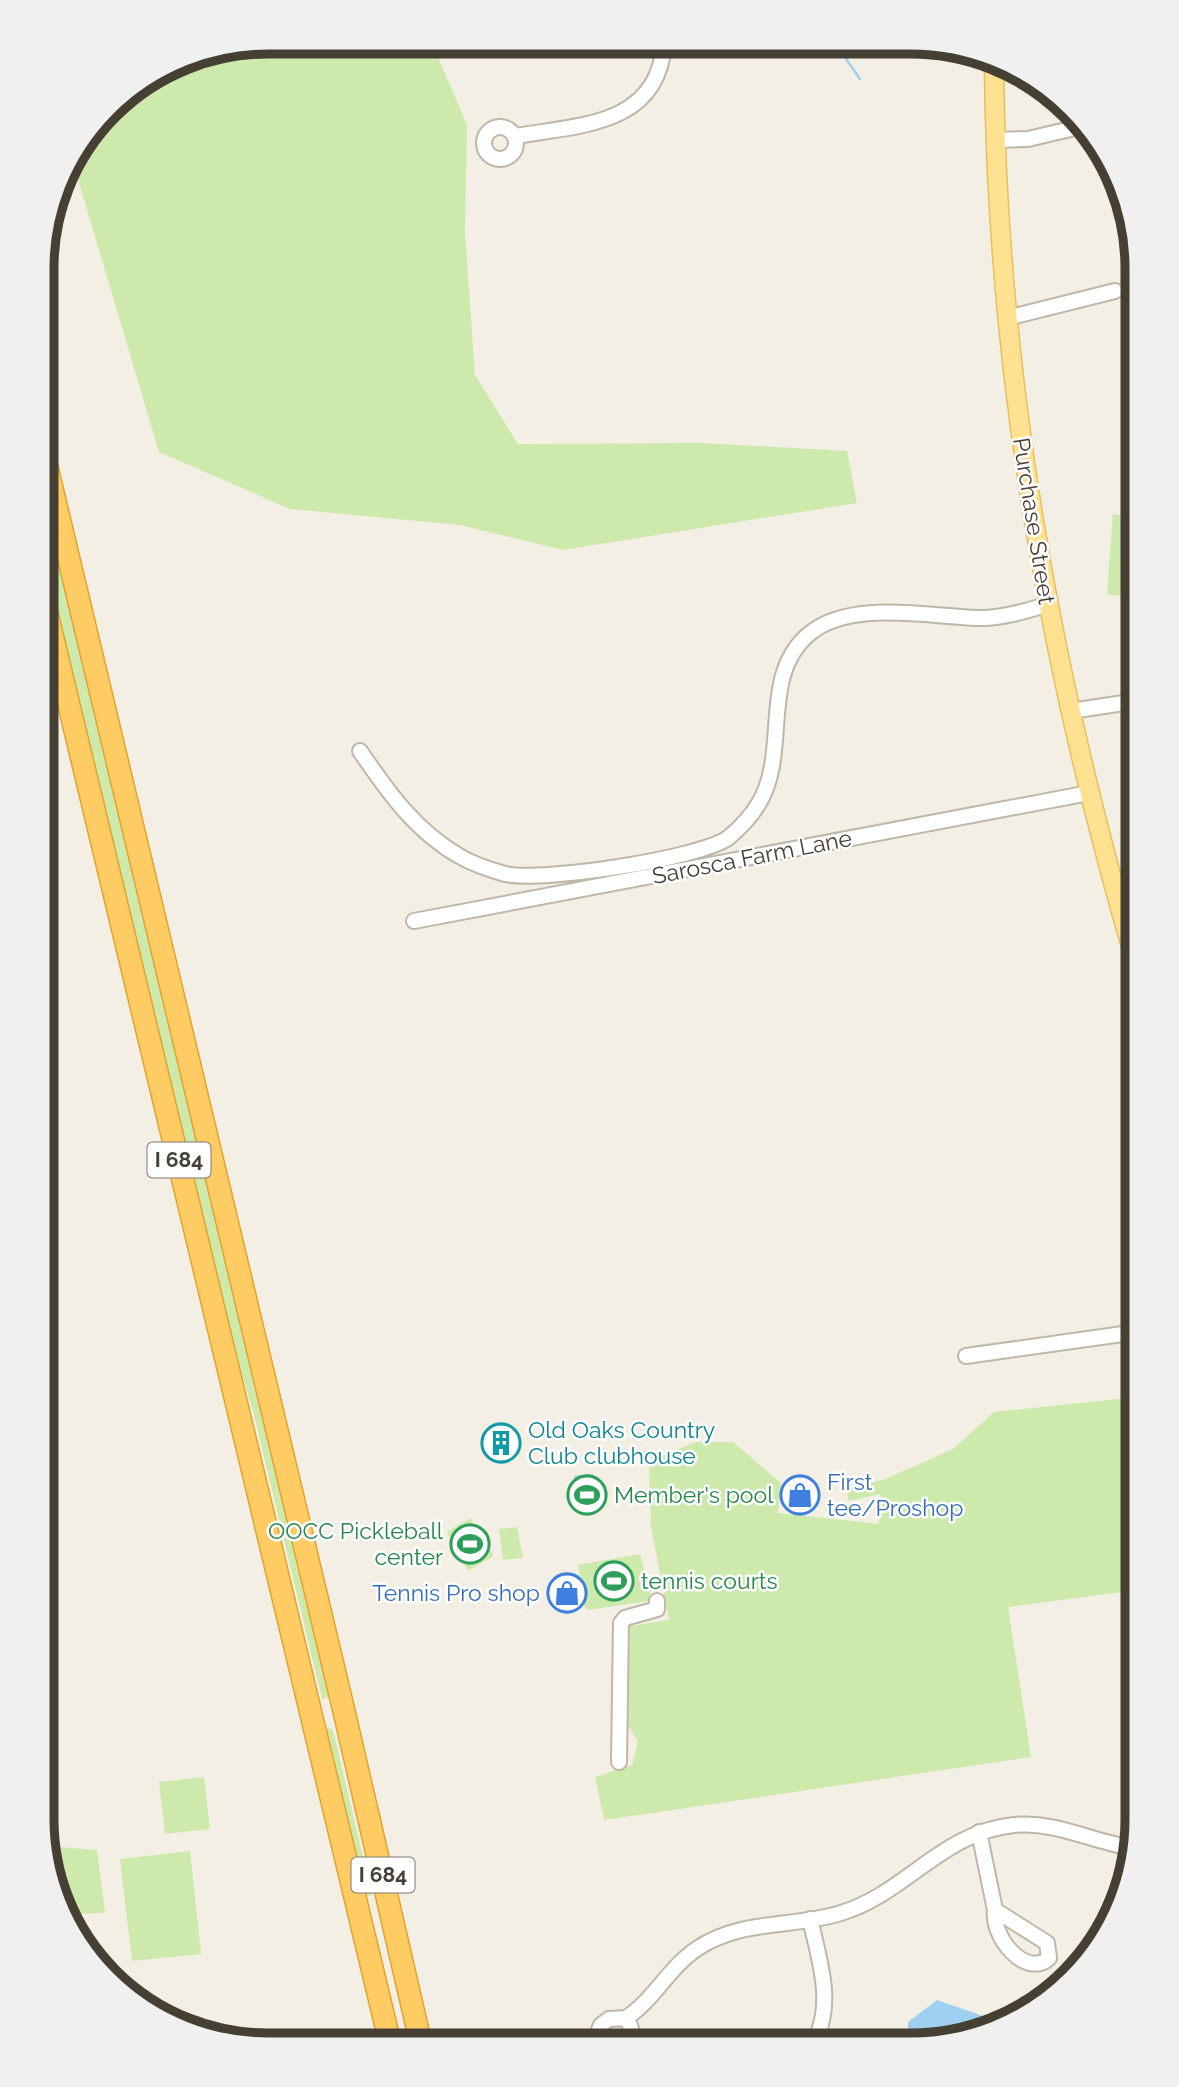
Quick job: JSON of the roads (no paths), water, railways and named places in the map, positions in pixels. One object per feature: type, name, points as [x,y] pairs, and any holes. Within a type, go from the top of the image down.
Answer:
[{"type":"highway","name":"I 684","points":[[54,497],[344,1707],[419,2033]]},
{"type":"highway","name":"I 684","points":[[54,643],[388,2033]]},
{"type":"main road","name":"Purchase Street","points":[[994,72],[995,141],[1007,318],[1025,470],[1046,605],[1089,793],[1125,922]]},
{"type":"street","points":[[516,136],[602,121],[636,105],[648,92],[658,72],[662,54]]},
{"type":"street","points":[[995,141],[1028,139],[1073,128]]},
{"type":"street","points":[[1007,318],[1115,291]]},
{"type":"street","points":[[360,751],[405,813],[435,841],[463,858],[505,874],[535,876],[567,873],[668,857],[711,846],[728,837],[759,803],[771,779],[780,685],[798,646],[810,633],[844,616],[939,614],[993,617],[1046,605]]},
{"type":"street","points":[[1071,711],[1125,703]]},
{"type":"street","name":"Sarosca Farm Lane","points":[[414,921],[1089,793]]},
{"type":"street","points":[[966,1356],[1124,1334]]},
{"type":"street","points":[[619,1762],[621,1623],[625,1618],[657,1609],[657,1601]]},
{"type":"street","points":[[598,2033],[601,2025],[609,2019],[626,2018],[680,1961],[714,1939],[738,1930],[840,1914],[866,1903],[923,1862],[979,1832],[1016,1825],[1053,1826],[1123,1845]]},
{"type":"street","points":[[979,1832],[995,1910]]},
{"type":"street","points":[[810,1919],[826,2001],[818,2033]]},
{"type":"street","points":[[626,2018],[633,2033]]},
{"type":"water","name":"Member's pool","points":[[593,1474],[599,1509],[582,1511],[574,1476]]},
{"type":"water","points":[[937,2000],[988,2018],[952,2029],[911,2033],[908,2033],[908,2022]]},
{"type":"waterway","points":[[843,54],[860,79]]},
{"type":"place","name":"Old Oaks Country Club clubhouse","points":[[501,1443]]},
{"type":"place","name":"Member's pool","points":[[587,1495]]},
{"type":"place","name":"First tee/Proshop","points":[[800,1495]]},
{"type":"place","name":"OOCC Pickleball center","points":[[470,1544]]},
{"type":"place","name":"tennis courts","points":[[614,1581]]},
{"type":"place","name":"Tennis Pro shop","points":[[567,1593]]}]
